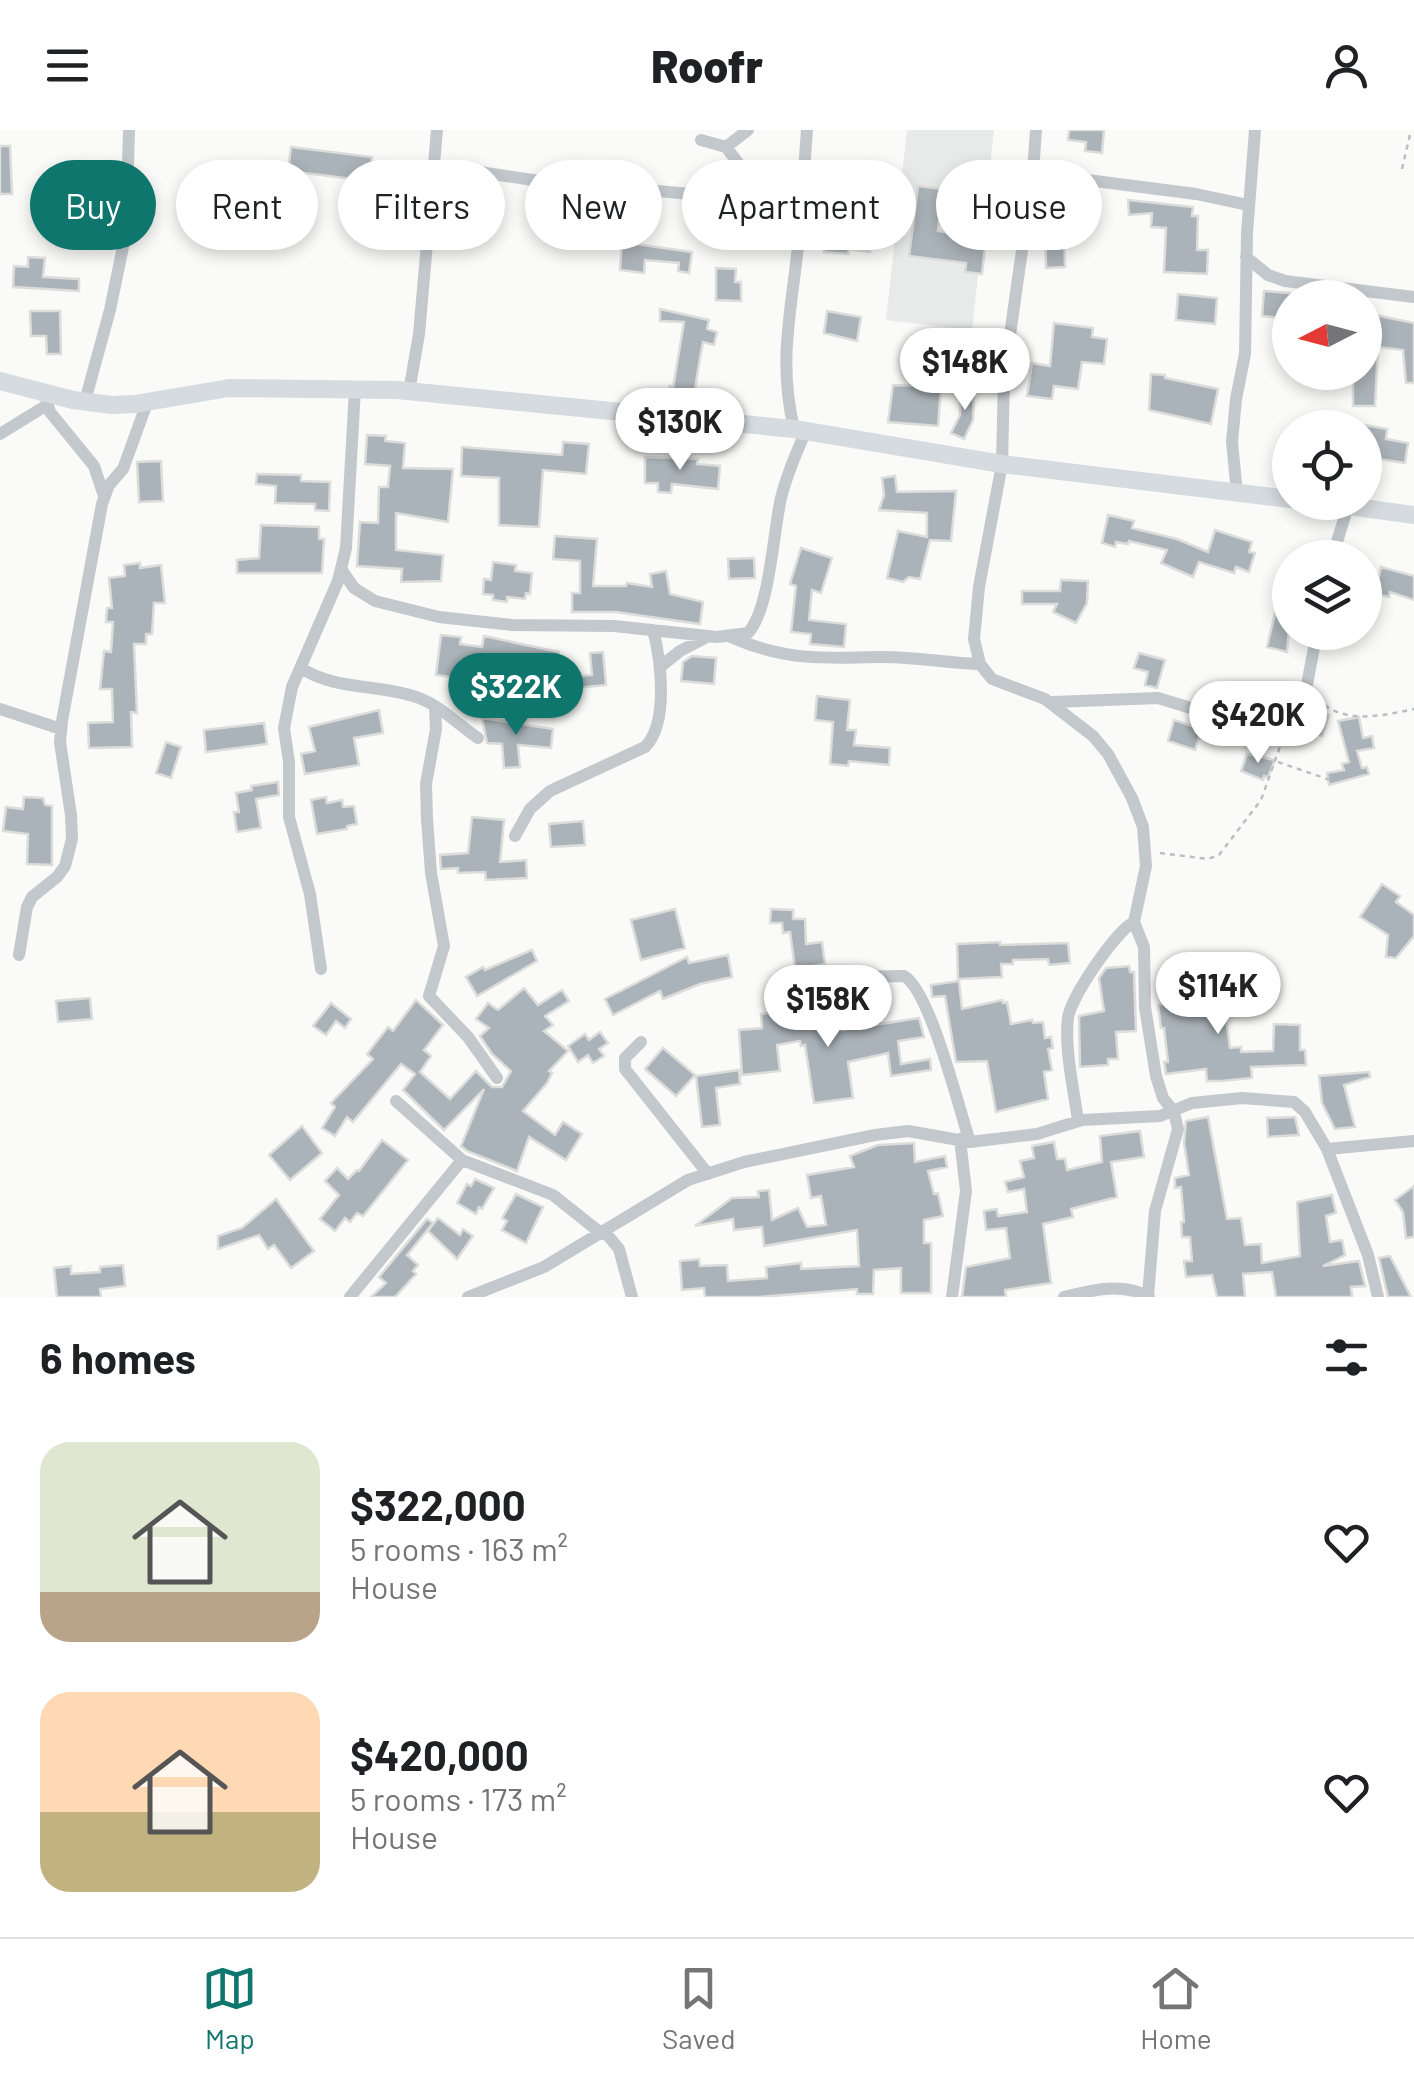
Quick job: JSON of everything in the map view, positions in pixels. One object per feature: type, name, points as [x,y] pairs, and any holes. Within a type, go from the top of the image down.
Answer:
[{"type":"street","points":[[85,402],[123,248],[129,130]]},
{"type":"street","points":[[434,160],[436,130]]},
{"type":"street","points":[[726,147],[748,130]]},
{"type":"street","points":[[805,160],[807,130]]},
{"type":"street","points":[[1034,160],[1036,130]]},
{"type":"street","points":[[1237,492],[1232,442],[1246,354],[1248,205],[1255,130]]},
{"type":"street","points":[[701,140],[726,147],[736,160]]},
{"type":"street","points":[[434,154],[443,160]]},
{"type":"street","points":[[505,176],[682,193]]},
{"type":"street","points":[[1102,182],[1248,205]]},
{"type":"street","points":[[409,392],[420,334],[427,250]]},
{"type":"street","points":[[341,568],[354,588],[375,601],[439,617],[512,625],[582,624],[709,636],[748,634],[757,623],[780,500],[800,430],[785,389],[785,341],[796,250]]},
{"type":"street","points":[[1022,250],[1004,377],[1002,464],[974,629],[980,664],[992,679],[1050,702],[1078,721],[1108,754],[1138,814],[1146,852],[1134,922],[1144,947],[1146,1007],[1156,1076],[1178,1129],[1155,1211],[1148,1296],[1130,1288],[1113,1288],[1064,1297]]},
{"type":"street","points":[[1246,257],[1268,275],[1285,281],[1414,297]]},
{"type":"street","points":[[0,381],[45,399],[112,405],[229,388],[409,392],[800,430],[1002,464],[1272,497]]},
{"type":"street","points":[[321,969],[310,894],[289,817],[289,762],[284,728],[292,687],[341,568],[351,500],[355,390]]},
{"type":"street","points":[[0,434],[45,399]]},
{"type":"street","points":[[45,399],[72,443],[94,466],[104,498]]},
{"type":"street","points":[[18,955],[32,896],[57,878],[65,866],[72,839],[61,729],[67,682],[104,498],[123,469],[147,402]]},
{"type":"street","points":[[1382,511],[1414,516]]},
{"type":"street","points":[[514,836],[530,809],[550,791],[645,747],[654,738],[662,690],[653,630]]},
{"type":"street","points":[[660,667],[709,636]]},
{"type":"street","points":[[729,636],[755,648],[810,657],[980,664]]},
{"type":"street","points":[[1050,702],[1158,698],[1194,710],[1251,718],[1276,717],[1292,712],[1300,703],[1308,687],[1314,650]]},
{"type":"street","points":[[301,668],[315,678],[393,690],[436,706],[478,738]]},
{"type":"street","points":[[436,706],[426,784],[426,819],[444,946],[429,996],[468,1037],[497,1078]]},
{"type":"street","points":[[0,709],[61,729]]},
{"type":"street","points":[[1078,1121],[1068,1031],[1070,1011],[1104,952],[1134,922]]},
{"type":"street","points":[[846,977],[904,976],[912,980],[931,1019],[965,1140],[966,1192],[952,1297]]},
{"type":"street","points":[[641,1042],[624,1058],[625,1069],[708,1174]]},
{"type":"street","points":[[468,1297],[544,1267],[688,1180],[744,1162],[876,1134],[908,1131],[965,1140],[1037,1134],[1078,1121],[1150,1116],[1192,1104],[1242,1098],[1294,1102],[1305,1112],[1327,1149],[1368,1255],[1378,1297]]},
{"type":"street","points":[[396,1102],[462,1160],[553,1195],[604,1233],[619,1249],[632,1297]]},
{"type":"street","points":[[1327,1149],[1414,1141]]},
{"type":"street","points":[[350,1297],[462,1160]]},
{"type":"path","points":[[1402,169],[1411,130]]},
{"type":"path","points":[[1308,687],[1336,714],[1374,716],[1414,709]]},
{"type":"path","points":[[1146,852],[1208,859],[1219,855],[1254,812],[1292,712]]},
{"type":"path","points":[[1276,762],[1333,781]]},
{"type":"shaded area","points":[[907,130],[994,130],[991,160],[936,160],[936,250],[981,250],[972,330],[886,320],[894,250],[916,250],[916,160],[904,160]]},
{"type":"building","points":[[1069,130],[1104,130],[1102,153],[1085,151],[1086,142],[1068,140]]},
{"type":"building","points":[[0,146],[10,146],[12,194],[0,194]]},
{"type":"building","points":[[291,147],[372,157],[338,160],[338,177],[318,175],[318,160],[289,160]]},
{"type":"building","points":[[918,186],[936,188],[936,250],[985,250],[982,274],[965,272],[966,263],[909,256],[910,250],[916,250]]},
{"type":"building","points":[[1128,200],[1193,207],[1192,216],[1198,216],[1197,250],[1208,250],[1207,274],[1164,272],[1166,228],[1151,227],[1152,213],[1129,215]]},
{"type":"building","points":[[662,248],[692,252],[689,273],[678,271],[679,263],[645,260],[644,273],[620,270],[621,250]]},
{"type":"building","points":[[824,250],[849,250],[848,254]]},
{"type":"building","points":[[1046,250],[1065,250],[1065,267],[1046,268]]},
{"type":"building","points":[[28,257],[45,258],[43,277],[79,279],[79,291],[13,287],[14,266],[28,267]]},
{"type":"building","points":[[716,268],[736,269],[741,301],[716,300]]},
{"type":"building","points":[[1264,291],[1272,292],[1272,317],[1262,316]]},
{"type":"building","points":[[1178,294],[1217,298],[1215,324],[1176,320]]},
{"type":"building","points":[[660,309],[709,320],[707,329],[717,332],[714,345],[703,342],[694,395],[704,398],[701,407],[666,398],[670,386],[673,388],[684,322],[660,321]]},
{"type":"building","points":[[30,311],[60,311],[61,354],[47,354],[46,336],[31,336]]},
{"type":"building","points":[[827,311],[861,317],[857,341],[824,333]]},
{"type":"building","points":[[1382,316],[1414,323],[1414,383],[1406,383],[1403,350],[1382,347]]},
{"type":"building","points":[[1054,323],[1093,328],[1092,337],[1107,339],[1104,364],[1082,362],[1078,389],[1054,386],[1052,399],[1027,396],[1032,363],[1050,366]]},
{"type":"building","points":[[1151,374],[1218,389],[1211,424],[1149,410]]},
{"type":"building","points":[[893,385],[941,387],[938,426],[888,422]]},
{"type":"building","points":[[961,387],[974,388],[973,420],[964,439],[951,433],[960,415]]},
{"type":"building","points":[[1353,390],[1376,390],[1375,406],[1353,406]]},
{"type":"building","points":[[1382,428],[1387,429],[1386,439],[1408,443],[1405,463],[1382,460]]},
{"type":"building","points":[[367,435],[405,443],[403,468],[453,469],[448,522],[396,513],[396,550],[443,555],[441,581],[401,582],[402,569],[357,566],[360,522],[378,523],[379,487],[388,487],[390,466],[365,464]]},
{"type":"building","points":[[563,442],[589,444],[586,474],[543,470],[539,527],[499,525],[499,478],[461,476],[462,447],[562,455]]},
{"type":"building","points":[[645,457],[698,459],[697,464],[720,466],[718,489],[672,484],[671,493],[658,492],[658,483],[645,483]]},
{"type":"building","points":[[161,461],[163,501],[139,502],[137,462]]},
{"type":"building","points":[[257,474],[301,475],[301,481],[330,482],[329,511],[315,510],[315,504],[275,503],[276,486],[256,484]]},
{"type":"building","points":[[895,476],[897,492],[956,491],[951,541],[930,540],[920,579],[909,577],[903,582],[887,578],[898,531],[927,537],[927,513],[879,510],[884,495],[882,478]]},
{"type":"building","points":[[1108,515],[1134,521],[1132,528],[1177,539],[1208,552],[1215,530],[1252,542],[1249,552],[1255,553],[1249,572],[1236,567],[1234,573],[1199,562],[1193,577],[1161,563],[1167,550],[1129,541],[1116,542],[1115,547],[1102,543]]},
{"type":"building","points":[[261,525],[319,527],[319,539],[324,539],[322,573],[237,573],[237,560],[259,558]]},
{"type":"building","points":[[555,536],[597,539],[593,586],[627,583],[652,587],[650,574],[666,571],[670,594],[703,602],[700,624],[616,612],[572,612],[572,593],[580,593],[580,561],[553,559]]},
{"type":"building","points":[[801,548],[832,558],[821,593],[812,590],[809,620],[846,624],[844,647],[810,644],[811,634],[791,632],[796,586],[790,584]]},
{"type":"building","points":[[754,558],[755,578],[729,579],[728,559]]},
{"type":"building","points":[[493,562],[516,565],[515,571],[532,573],[530,594],[526,593],[525,599],[507,597],[507,602],[483,594],[484,579],[491,580]]},
{"type":"building","points":[[140,563],[140,568],[161,565],[165,603],[154,603],[152,634],[146,634],[146,644],[134,644],[137,713],[131,712],[132,747],[89,748],[88,723],[113,722],[112,689],[100,689],[104,651],[111,652],[113,622],[106,622],[107,608],[112,608],[109,578],[125,576],[124,565]]},
{"type":"building","points":[[1382,567],[1414,576],[1414,600],[1390,592],[1389,597],[1382,596]]},
{"type":"building","points":[[1061,580],[1088,581],[1087,603],[1076,623],[1053,612],[1057,604],[1022,604],[1022,591],[1060,591]]},
{"type":"building","points":[[441,635],[461,637],[460,644],[482,647],[484,636],[559,652],[554,693],[526,688],[528,680],[504,675],[474,671],[473,680],[436,675]]},
{"type":"building","points":[[603,652],[606,685],[577,688],[575,677],[592,675],[590,653]]},
{"type":"building","points":[[1139,653],[1165,660],[1157,688],[1145,685],[1148,672],[1134,668]]},
{"type":"building","points":[[692,656],[716,658],[714,684],[681,681],[683,662]]},
{"type":"building","points":[[817,696],[850,700],[847,730],[856,730],[854,745],[890,748],[889,765],[849,761],[848,766],[830,764],[833,722],[815,720]]},
{"type":"building","points":[[379,710],[383,733],[354,738],[359,765],[305,774],[301,754],[315,751],[309,727]]},
{"type":"building","points":[[1314,710],[1329,715],[1322,736],[1294,726],[1301,716],[1311,719]]},
{"type":"building","points":[[1359,717],[1363,738],[1372,736],[1374,748],[1357,751],[1362,768],[1367,767],[1369,774],[1329,785],[1327,773],[1344,770],[1342,764],[1349,762],[1338,721]]},
{"type":"building","points":[[482,718],[553,729],[551,748],[518,745],[520,767],[504,768],[502,744],[487,743]]},
{"type":"building","points":[[1174,720],[1202,729],[1195,750],[1168,741]]},
{"type":"building","points":[[264,723],[267,744],[206,752],[204,730]]},
{"type":"building","points":[[166,742],[181,747],[171,778],[156,773]]},
{"type":"building","points":[[1247,754],[1275,760],[1268,777],[1263,780],[1241,771]]},
{"type":"building","points":[[278,782],[279,795],[256,799],[261,828],[237,832],[236,793]]},
{"type":"building","points":[[24,797],[43,798],[45,805],[52,806],[52,865],[27,864],[28,834],[3,831],[6,807],[23,809]]},
{"type":"building","points":[[326,797],[327,803],[342,800],[343,807],[354,806],[357,824],[317,834],[311,800]]},
{"type":"building","points":[[472,817],[504,820],[500,862],[526,860],[527,878],[486,880],[485,872],[441,869],[440,855],[468,853]]},
{"type":"building","points":[[583,821],[585,845],[551,847],[549,824]]},
{"type":"building","points":[[1382,884],[1400,896],[1396,902],[1414,915],[1414,936],[1396,958],[1386,957],[1388,935],[1360,917]]},
{"type":"building","points":[[675,909],[685,948],[641,960],[631,920]]},
{"type":"building","points":[[771,909],[793,910],[793,919],[805,919],[806,944],[822,942],[825,964],[795,969],[790,932],[783,933],[782,923],[770,923]]},
{"type":"building","points":[[1068,943],[1070,963],[1049,965],[1048,959],[1013,960],[1013,964],[1001,964],[1002,977],[958,979],[957,944]]},
{"type":"building","points":[[532,950],[537,961],[477,996],[466,977]]},
{"type":"building","points":[[728,955],[732,977],[700,984],[663,999],[660,991],[613,1015],[605,999],[687,957],[689,963]]},
{"type":"building","points":[[1129,966],[1130,972],[1134,972],[1136,1031],[1116,1032],[1118,1059],[1108,1059],[1108,1065],[1080,1067],[1079,1016],[1104,1011],[1099,978],[1106,968]]},
{"type":"building","points":[[1220,974],[1230,1048],[1241,1047],[1241,1052],[1273,1051],[1274,1024],[1300,1025],[1300,1050],[1305,1050],[1306,1065],[1251,1067],[1252,1078],[1221,1081],[1207,1081],[1206,1069],[1166,1074],[1164,1062],[1168,1062],[1158,1005],[1191,1000],[1187,981]]},
{"type":"building","points":[[959,981],[962,1009],[1002,1000],[1007,1002],[1011,1024],[1043,1022],[1045,1038],[1051,1037],[1053,1048],[1048,1049],[1052,1070],[1044,1072],[1048,1099],[996,1112],[987,1061],[956,1062],[945,996],[932,997],[931,985]]},
{"type":"building","points":[[524,988],[538,1005],[562,990],[569,1001],[545,1016],[553,1025],[544,1031],[568,1051],[549,1071],[552,1073],[547,1083],[523,1111],[555,1135],[563,1122],[582,1134],[566,1160],[529,1137],[517,1171],[467,1151],[461,1146],[484,1089],[444,1130],[403,1090],[415,1074],[401,1064],[353,1122],[347,1117],[335,1136],[322,1128],[335,1107],[331,1103],[373,1059],[367,1054],[388,1027],[393,1031],[416,1000],[443,1025],[424,1050],[431,1056],[420,1072],[450,1099],[476,1071],[492,1087],[502,1087],[511,1071],[492,1054],[480,1036],[489,1028],[476,1019],[488,1003],[498,1010]]},
{"type":"building","points":[[90,998],[92,1019],[58,1022],[56,1001]]},
{"type":"building","points":[[331,1003],[351,1019],[345,1028],[336,1021],[326,1035],[313,1026]]},
{"type":"building","points":[[792,1010],[794,1024],[841,1018],[842,1030],[919,1018],[924,1037],[898,1041],[901,1064],[930,1059],[931,1070],[891,1076],[888,1053],[848,1062],[853,1098],[814,1103],[805,1045],[801,1046],[800,1041],[777,1045],[780,1071],[742,1075],[739,1030],[762,1028],[761,1014]]},
{"type":"building","points":[[600,1032],[608,1043],[599,1049],[604,1056],[593,1063],[588,1055],[578,1062],[568,1046],[585,1034],[589,1040]]},
{"type":"building","points":[[663,1048],[695,1075],[676,1096],[645,1069]]},
{"type":"building","points":[[739,1070],[740,1084],[716,1088],[720,1125],[702,1127],[696,1076]]},
{"type":"building","points":[[1369,1072],[1370,1077],[1344,1085],[1355,1127],[1335,1129],[1322,1103],[1319,1076]]},
{"type":"building","points":[[1208,1117],[1227,1219],[1241,1218],[1245,1245],[1261,1244],[1262,1263],[1300,1256],[1297,1202],[1332,1195],[1336,1213],[1326,1216],[1330,1242],[1342,1240],[1345,1255],[1323,1266],[1359,1261],[1365,1286],[1351,1287],[1352,1297],[1276,1297],[1272,1272],[1243,1274],[1245,1297],[1217,1297],[1212,1275],[1186,1277],[1184,1261],[1192,1261],[1190,1237],[1182,1237],[1181,1187],[1175,1188],[1175,1178],[1189,1175],[1184,1143],[1186,1121]]},
{"type":"building","points":[[1295,1117],[1299,1135],[1268,1137],[1267,1118]]},
{"type":"building","points":[[302,1126],[322,1153],[290,1180],[269,1155]]},
{"type":"building","points":[[1140,1131],[1144,1157],[1111,1162],[1117,1197],[1071,1209],[1073,1217],[1043,1224],[1051,1283],[1005,1290],[1006,1297],[962,1297],[966,1267],[1010,1258],[1006,1228],[986,1230],[984,1211],[997,1209],[998,1216],[1027,1212],[1024,1189],[1008,1192],[1005,1182],[1024,1177],[1020,1161],[1034,1158],[1032,1146],[1054,1142],[1057,1159],[1065,1159],[1067,1170],[1102,1162],[1100,1136]]},
{"type":"building","points":[[382,1140],[408,1160],[363,1216],[357,1213],[350,1222],[345,1218],[335,1231],[320,1219],[339,1195],[325,1181],[337,1168],[348,1179],[359,1171]]},
{"type":"building","points":[[914,1143],[915,1162],[945,1156],[947,1167],[928,1171],[943,1216],[924,1220],[924,1243],[931,1243],[931,1293],[901,1293],[901,1268],[874,1270],[873,1294],[857,1294],[857,1289],[705,1297],[704,1288],[682,1290],[680,1261],[699,1259],[700,1266],[727,1265],[728,1281],[767,1278],[766,1267],[801,1263],[801,1269],[859,1266],[857,1230],[764,1246],[762,1227],[734,1230],[733,1219],[695,1226],[732,1198],[759,1197],[758,1191],[769,1190],[772,1220],[798,1208],[807,1227],[826,1225],[821,1196],[811,1198],[807,1175],[854,1167],[850,1156],[878,1145]]},
{"type":"building","points":[[475,1179],[494,1188],[476,1214],[457,1203],[467,1184],[471,1186]]},
{"type":"building","points":[[1414,1186],[1414,1237],[1406,1238],[1403,1212],[1395,1200]]},
{"type":"building","points":[[516,1194],[543,1207],[526,1243],[502,1230],[507,1221],[502,1218]]},
{"type":"building","points":[[276,1199],[314,1251],[291,1268],[274,1245],[268,1249],[259,1235],[218,1249],[218,1236],[242,1228]]},
{"type":"building","points":[[438,1218],[460,1235],[463,1229],[473,1236],[457,1259],[428,1231]]},
{"type":"building","points":[[427,1219],[433,1223],[407,1255],[418,1265],[413,1271],[416,1274],[395,1297],[371,1297],[386,1283],[379,1277]]},
{"type":"building","points":[[1390,1256],[1411,1297],[1388,1297],[1379,1258]]},
{"type":"building","points":[[123,1265],[125,1286],[100,1289],[101,1297],[57,1297],[54,1268],[71,1266],[71,1274]]}]
